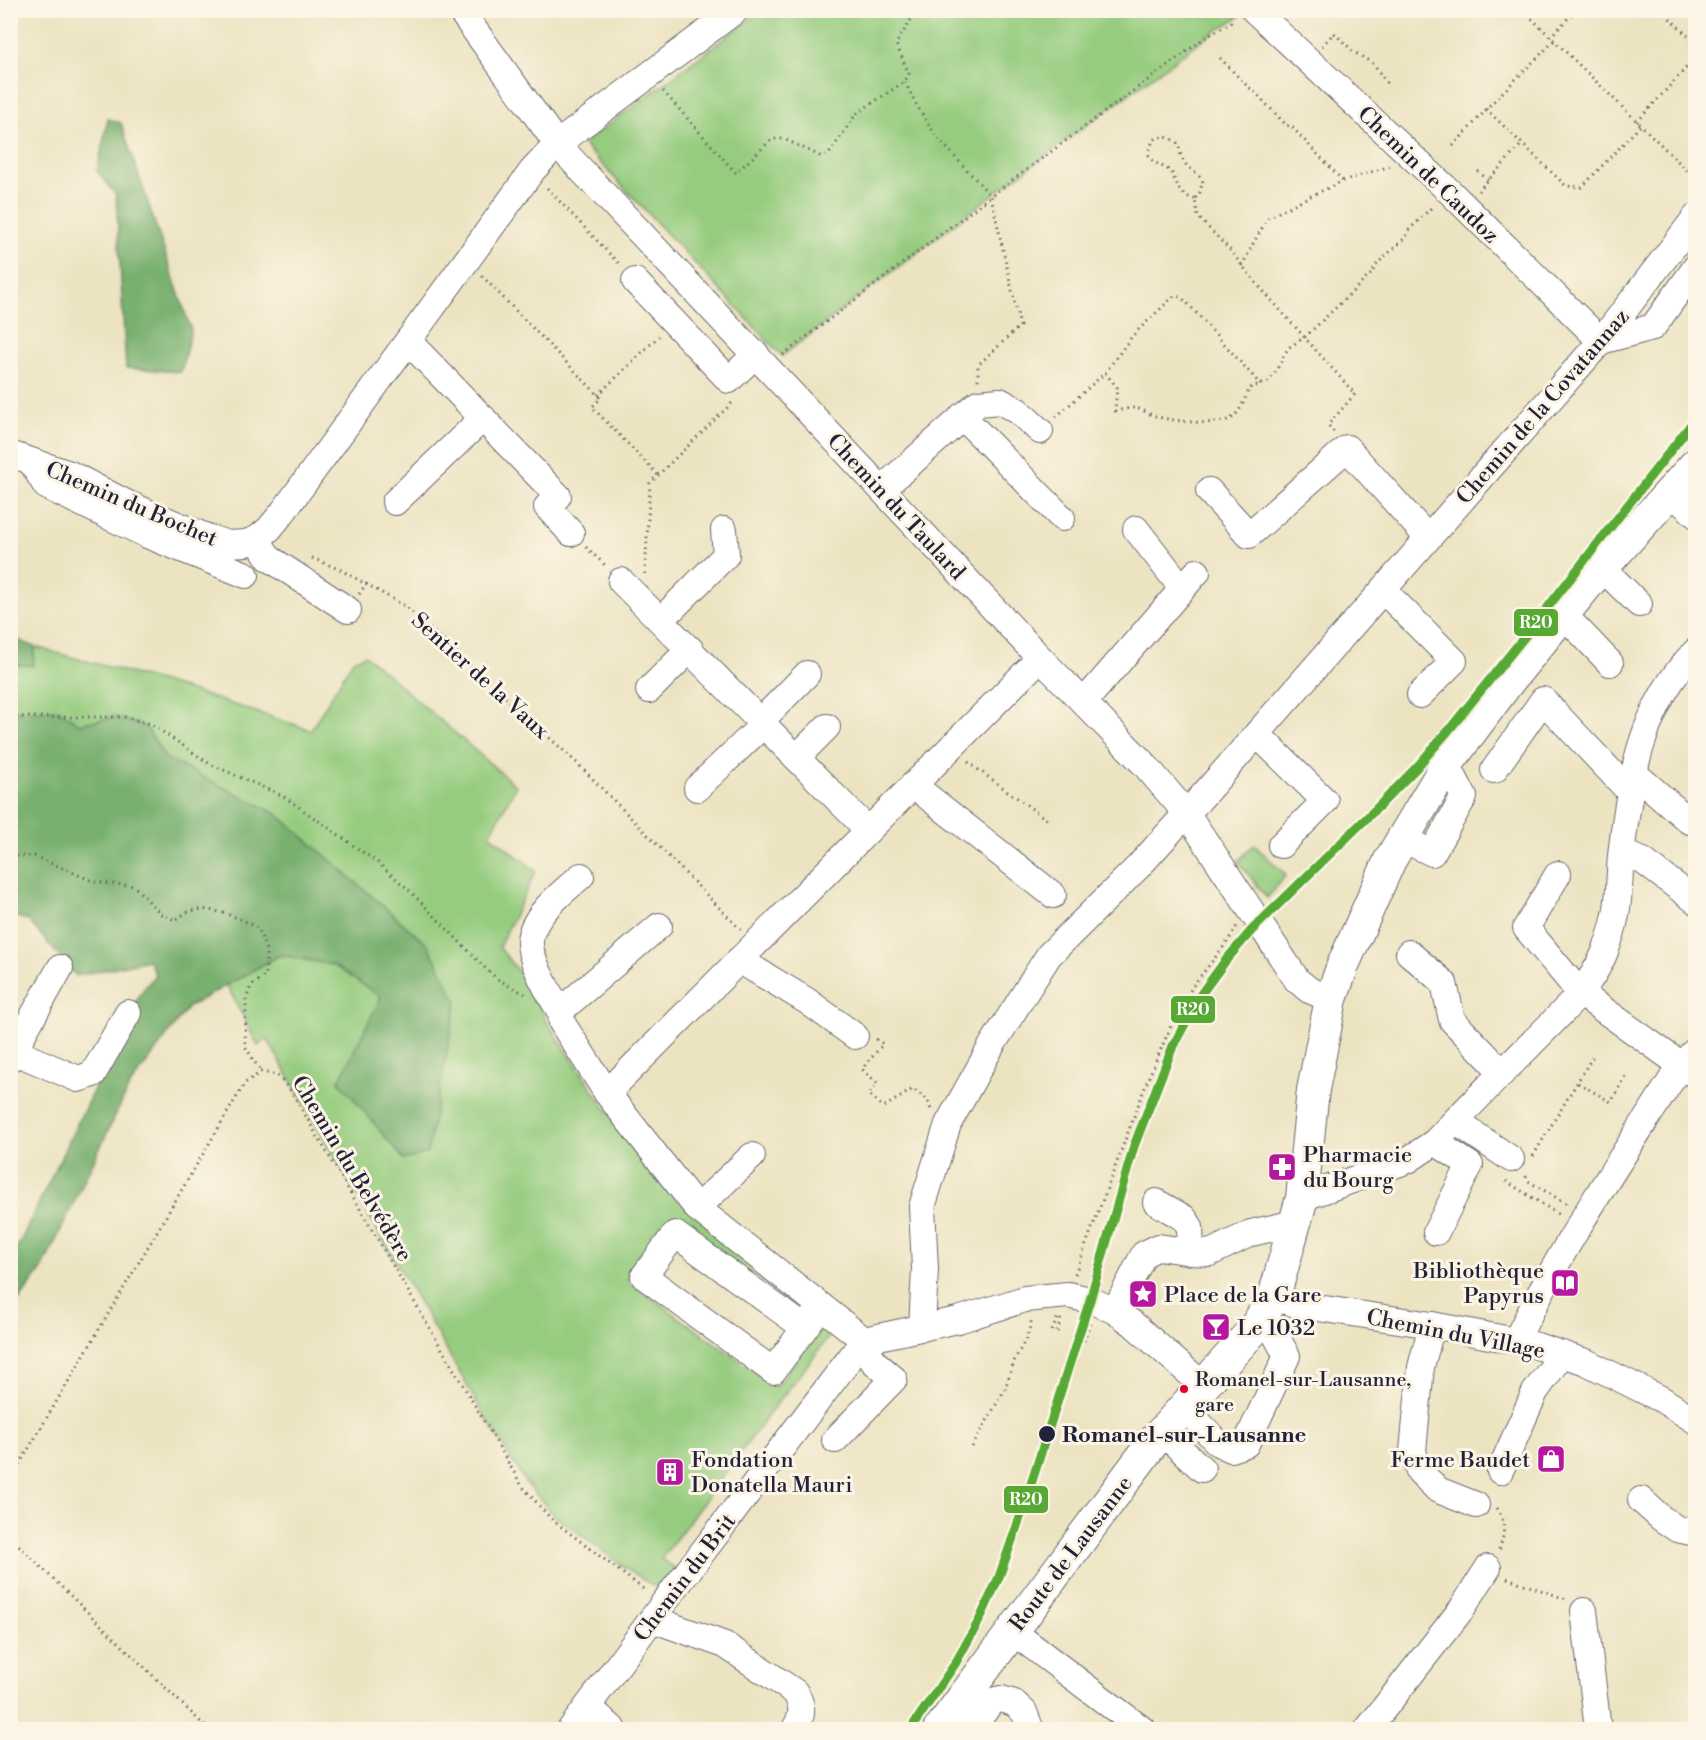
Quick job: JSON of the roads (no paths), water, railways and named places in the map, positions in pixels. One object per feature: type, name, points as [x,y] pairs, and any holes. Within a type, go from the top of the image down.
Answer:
[{"type":"main road","points":[[1269,1305],[1299,1210],[1313,1090],[1331,999],[1343,966],[1390,860],[1447,764],[1508,682],[1602,568],[1695,464]]},
{"type":"main road","name":"Route de Lausanne","points":[[939,1730],[1162,1432],[1254,1329],[1269,1305]]},
{"type":"street","name":"Chemin du Taulard","points":[[460,10],[557,144],[768,356],[882,489],[1040,658],[1145,765],[1187,814],[1297,980],[1309,990],[1331,999]]},
{"type":"street","points":[[348,610],[268,558],[257,539],[283,512],[532,171],[557,144],[736,10]]},
{"type":"street","name":"Chemin de Caudoz","points":[[1247,14],[1409,154],[1601,341]]},
{"type":"street","name":"Chemin de la Covatannaz","points":[[922,1328],[926,1269],[921,1207],[948,1124],[1048,955],[1139,866],[1187,814],[1601,341],[1695,217]]},
{"type":"street","points":[[1601,341],[1653,327],[1695,267]]},
{"type":"street","points":[[635,281],[729,380],[768,356]]},
{"type":"street","points":[[408,341],[558,496],[547,507],[571,533]]},
{"type":"street","points":[[882,489],[970,410],[1000,401],[1018,411],[1040,431]]},
{"type":"street","points":[[970,410],[1062,518]]},
{"type":"street","points":[[395,502],[483,418]]},
{"type":"street","points":[[1209,491],[1250,535],[1347,448],[1428,538]]},
{"type":"street","points":[[21,458],[46,486],[147,535],[246,575]]},
{"type":"street","name":"Chemin du Bochet","points":[[21,458],[70,474],[130,505],[208,538],[228,544],[257,539]]},
{"type":"street","points":[[1670,492],[1695,515]]},
{"type":"street","points":[[1084,702],[1190,580],[1136,529]]},
{"type":"street","points":[[659,618],[726,555],[724,530]]},
{"type":"street","points":[[659,618],[732,568]]},
{"type":"street","points":[[1602,568],[1639,604]]},
{"type":"street","points":[[621,581],[868,830]]},
{"type":"street","points":[[1383,590],[1454,661],[1420,695]]},
{"type":"street","points":[[1563,614],[1610,663]]},
{"type":"street","points":[[649,690],[690,649]]},
{"type":"street","points":[[1114,1311],[1144,1254],[1158,1246],[1210,1253],[1408,1160],[1435,1142],[1580,993],[1603,956],[1616,918],[1632,782],[1642,740],[1670,681],[1695,651]]},
{"type":"street","points":[[606,1093],[1040,658]]},
{"type":"street","points":[[698,788],[807,674]]},
{"type":"street","points":[[1494,770],[1543,700],[1632,782],[1689,821]]},
{"type":"street","points":[[797,757],[827,727]]},
{"type":"street","points":[[1257,734],[1325,801],[1281,845]]},
{"type":"street","points":[[913,785],[1053,895]]},
{"type":"street","points":[[1622,853],[1643,861],[1695,901]]},
{"type":"street","points":[[1516,1341],[1582,1221],[1691,1063],[1580,993],[1526,928],[1558,874]]},
{"type":"street","points":[[580,876],[551,902],[537,922],[530,940],[532,958],[561,1013],[562,1023],[606,1093],[697,1208],[864,1340],[873,1361],[894,1379],[835,1440]]},
{"type":"street","points":[[561,1013],[566,1005],[659,927]]},
{"type":"street","points":[[747,952],[807,1001],[855,1036]]},
{"type":"street","points":[[1409,954],[1444,983],[1452,1020],[1502,1072]]},
{"type":"street","points":[[10,1058],[60,968]]},
{"type":"street","points":[[10,1058],[20,1054],[78,1079],[93,1074],[128,1013]]},
{"type":"street","points":[[1455,1121],[1524,1164]]},
{"type":"street","points":[[1435,1142],[1470,1165],[1436,1232]]},
{"type":"street","points":[[697,1208],[752,1156]]},
{"type":"street","points":[[1156,1202],[1184,1218],[1190,1227],[1191,1252]]},
{"type":"street","points":[[805,1328],[675,1234],[644,1276],[773,1371],[805,1328],[821,1306]]},
{"type":"street","points":[[864,1340],[958,1320],[1025,1299],[1074,1296],[1114,1311],[1132,1323],[1194,1397],[1218,1443],[1231,1449],[1246,1444],[1287,1356],[1269,1305]]},
{"type":"street","name":"Chemin du Village","points":[[1269,1305],[1298,1305],[1432,1325],[1516,1341],[1586,1362],[1661,1398],[1695,1421]]},
{"type":"street","points":[[1432,1325],[1422,1367],[1413,1451],[1419,1471],[1438,1490],[1484,1502]]},
{"type":"street","name":"Chemin du Brit","points":[[570,1730],[864,1340]]},
{"type":"street","points":[[1500,1471],[1535,1392],[1562,1354]]},
{"type":"street","points":[[1162,1432],[1202,1469]]},
{"type":"street","points":[[1641,1500],[1677,1529],[1695,1533]]},
{"type":"street","points":[[1366,1730],[1461,1610],[1488,1568]]},
{"type":"street","points":[[658,1611],[725,1645],[795,1692],[802,1703],[801,1718],[794,1730]]},
{"type":"street","points":[[1584,1611],[1598,1730]]},
{"type":"street","points":[[1012,1631],[1143,1730]]},
{"type":"street","points":[[972,1730],[992,1701],[1001,1699],[1014,1703],[1024,1712],[1030,1730]]},
{"type":"street","points":[[588,1706],[614,1730]]},
{"type":"place","name":"Pharmacie du Bourg","points":[[1282,1167]]},
{"type":"place","name":"Bibliothèque Papyrus","points":[[1565,1283]]},
{"type":"place","name":"Place de la Gare","points":[[1143,1294]]},
{"type":"place","name":"Le 1032","points":[[1216,1327]]},
{"type":"place","name":"Romanel-sur-Lausanne, gare","points":[[1184,1389]]},
{"type":"place","name":"Romanel-sur-Lausanne","points":[[1047,1434]]},
{"type":"place","name":"Ferme Baudet","points":[[1551,1459]]},
{"type":"place","name":"Fondation Donatella Mauri","points":[[670,1472]]}]
